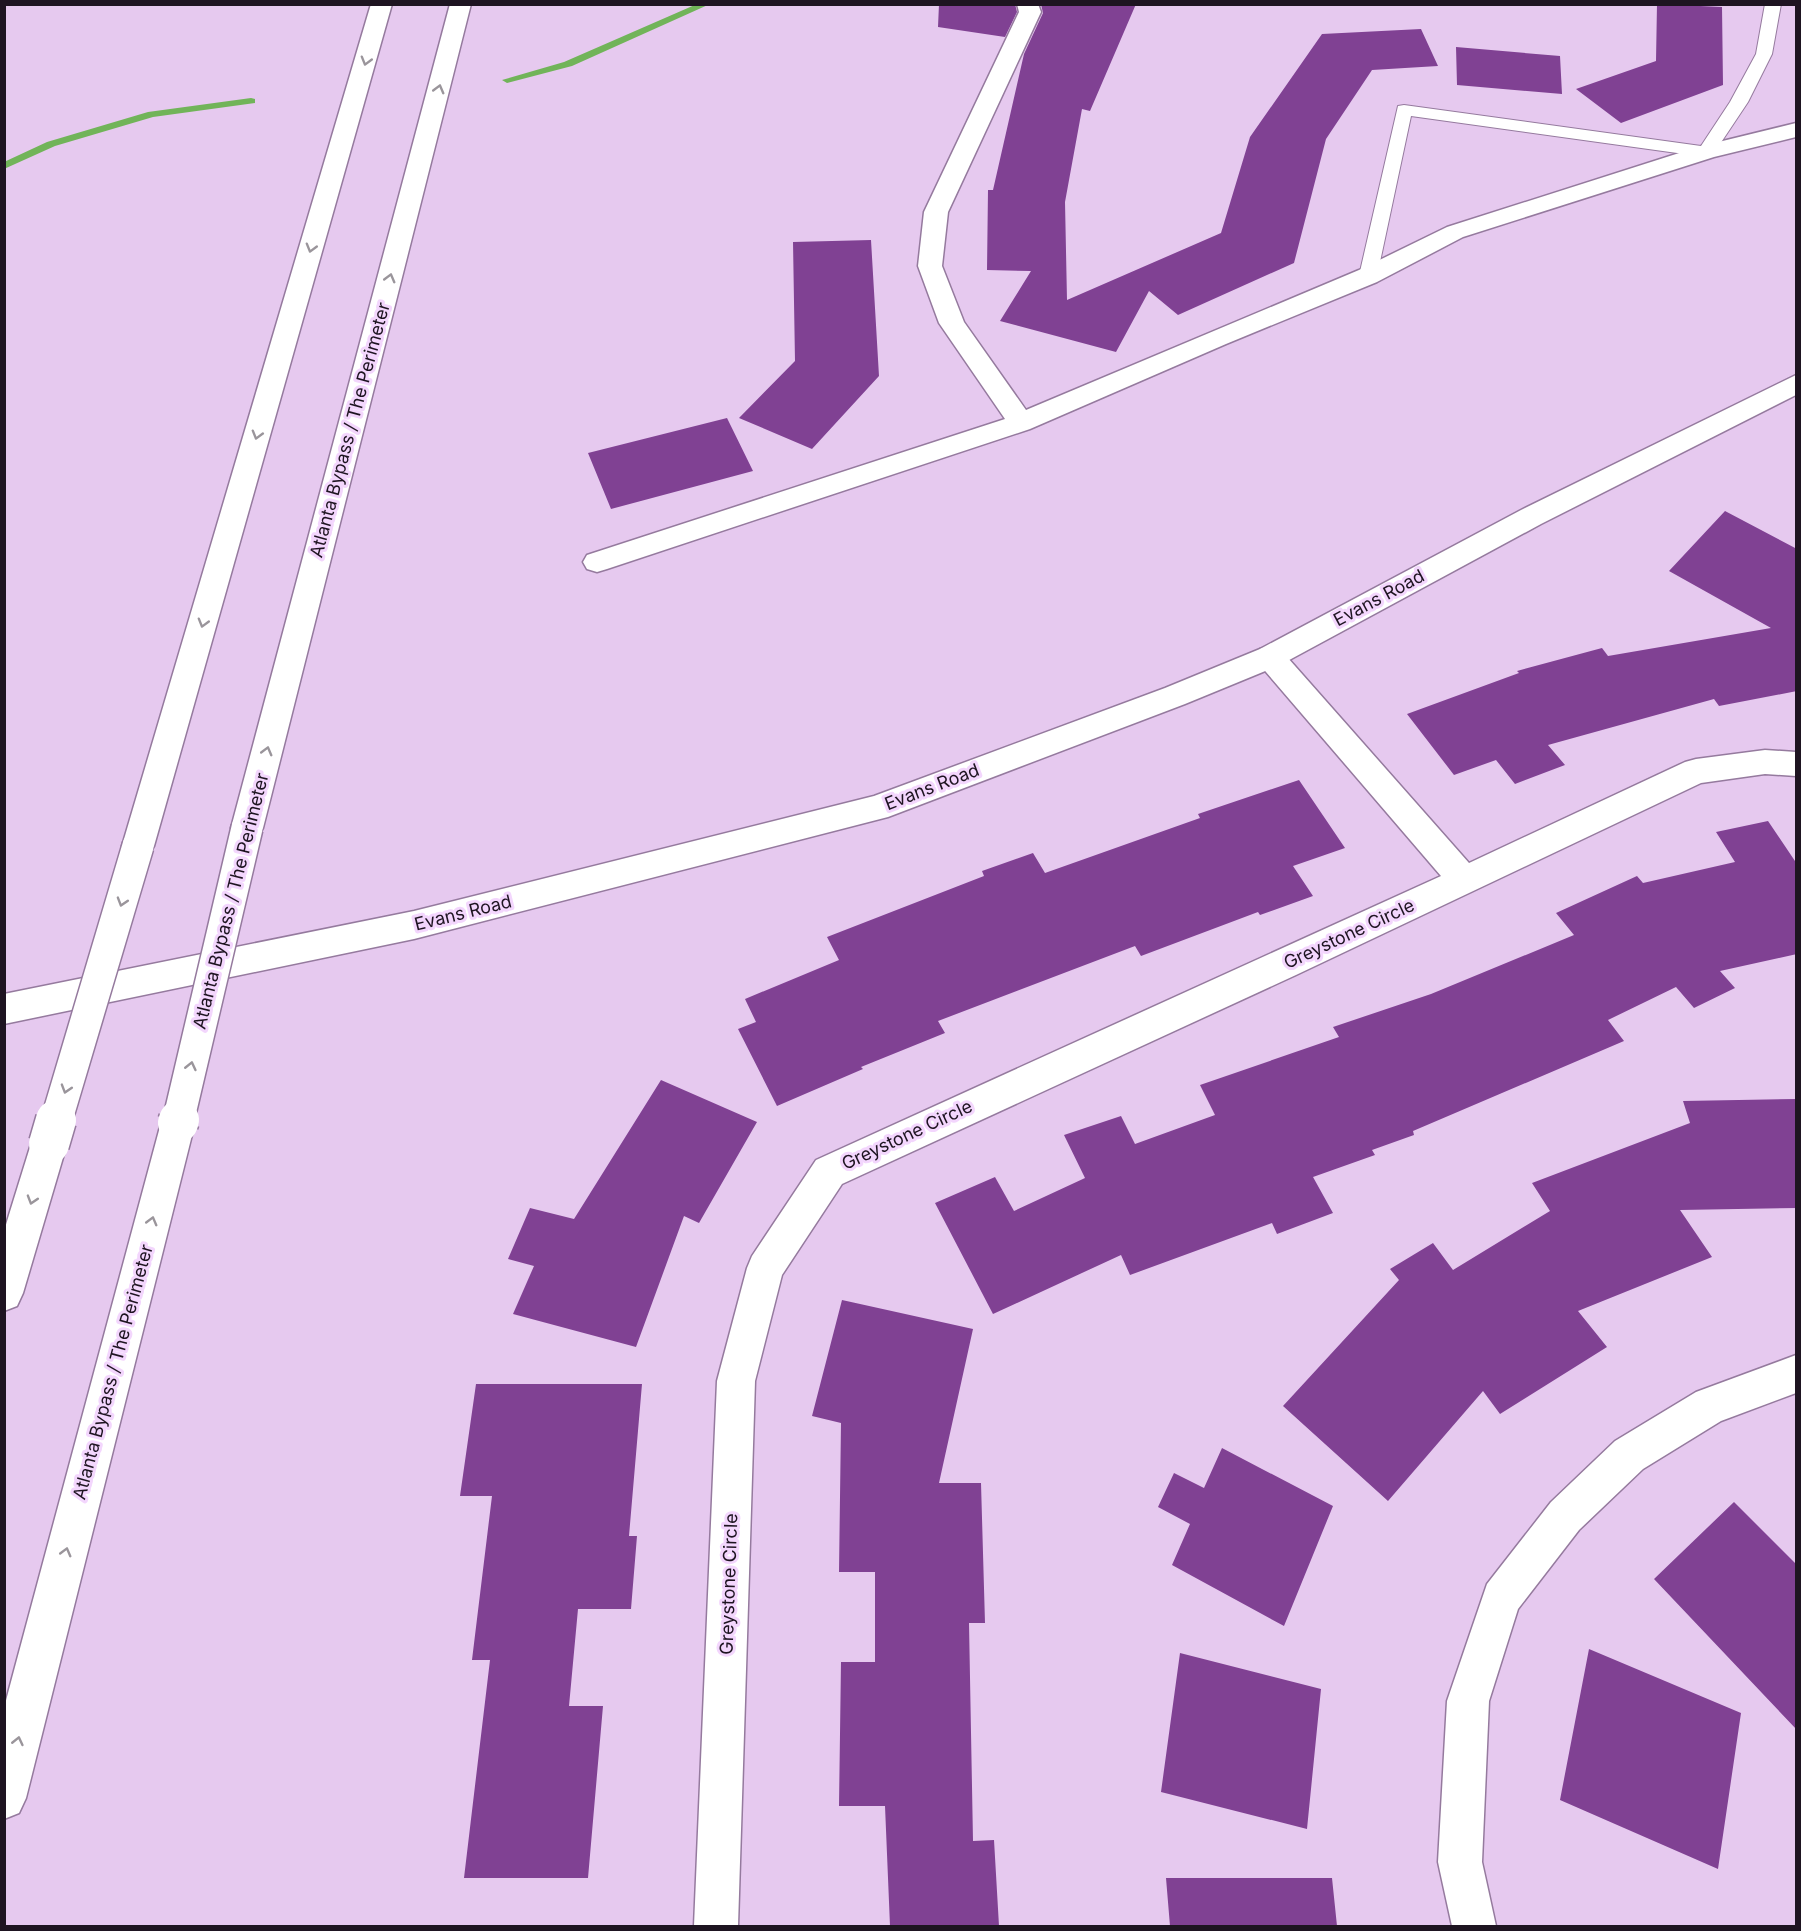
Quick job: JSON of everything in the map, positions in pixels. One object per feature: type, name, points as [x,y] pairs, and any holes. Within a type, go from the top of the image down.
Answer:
[{"type":"main road","points":[[4,1293],[138,846],[382,4]]},
{"type":"main road","name":"Atlanta Bypass / The Perimeter","points":[[4,1798],[178,1123],[247,828],[461,4]]},
{"type":"main road","points":[[1022,423],[952,323],[930,266],[936,212],[1030,12],[1027,4]]},
{"type":"main road","points":[[597,562],[1022,423],[1217,338],[1368,276],[1455,232],[1706,152],[1797,130]]},
{"type":"main road","name":"Evans Road","points":[[4,1008],[414,925],[877,808],[1175,696],[1270,657],[1531,517],[1797,384]]},
{"type":"main road","points":[[1270,657],[1464,880]]},
{"type":"main road","name":"Greystone Circle","points":[[716,1926],[736,1381],[765,1268],[829,1172],[1284,965],[1696,771],[1766,762],[1797,764]]},
{"type":"main road","points":[[1474,1926],[1460,1862],[1468,1701],[1501,1598],[1565,1516],[1629,1455],[1710,1406],[1797,1374]]},
{"type":"lane","points":[[1368,276],[1404,110],[1706,152],[1739,102],[1764,54],[1773,4]]},
{"type":"building","points":[[939,4],[1015,4],[1017,12],[1005,37],[938,27]]},
{"type":"building","points":[[1041,4],[1136,4],[1090,111],[1082,109],[1065,202],[1067,300],[1221,233],[1250,137],[1322,34],[1421,29],[1438,66],[1372,70],[1326,139],[1294,263],[1178,315],[1149,291],[1116,352],[1000,321],[1031,271],[987,270],[988,190],[993,190],[1024,54],[1043,13]]},
{"type":"building","points":[[1657,4],[1722,7],[1723,85],[1621,123],[1576,89],[1656,61]]},
{"type":"building","points":[[1456,47],[1560,56],[1562,94],[1457,85]]},
{"type":"building","points":[[871,240],[879,376],[812,449],[739,418],[795,361],[793,242]]},
{"type":"building","points":[[727,418],[753,471],[611,509],[588,453]]},
{"type":"building","points":[[1725,511],[1797,549],[1797,691],[1719,706],[1714,699],[1548,745],[1565,765],[1515,784],[1496,760],[1454,775],[1407,714],[1519,673],[1517,671],[1602,648],[1608,656],[1771,628],[1669,571]]},
{"type":"building","points":[[1299,780],[1345,848],[1293,866],[1313,896],[1260,915],[1258,912],[1141,956],[1135,946],[938,1021],[945,1033],[861,1067],[863,1069],[777,1106],[738,1029],[756,1022],[745,999],[839,960],[827,937],[984,876],[982,871],[1033,853],[1045,873],[1200,818],[1198,814]]},
{"type":"building","points":[[1768,821],[1797,864],[1797,954],[1720,971],[1735,988],[1694,1008],[1676,987],[1608,1020],[1624,1041],[1413,1131],[1414,1135],[1372,1150],[1375,1155],[1313,1177],[1333,1213],[1277,1234],[1272,1223],[1130,1275],[1121,1255],[993,1314],[935,1203],[995,1177],[1014,1211],[1085,1178],[1064,1135],[1121,1116],[1135,1144],[1215,1115],[1200,1085],[1339,1037],[1333,1027],[1431,994],[1574,935],[1556,913],[1637,876],[1643,883],[1735,862],[1716,832]]},
{"type":"building","points":[[661,1080],[757,1122],[699,1223],[684,1216],[636,1347],[513,1314],[534,1266],[508,1259],[530,1208],[574,1219]]},
{"type":"building","points":[[1797,1099],[1797,1208],[1680,1210],[1712,1257],[1578,1311],[1607,1347],[1500,1414],[1483,1391],[1388,1501],[1283,1406],[1399,1280],[1390,1269],[1433,1243],[1453,1270],[1550,1211],[1532,1183],[1690,1123],[1683,1101]]},
{"type":"building","points":[[842,1300],[973,1329],[939,1483],[981,1483],[985,1623],[969,1623],[973,1841],[994,1840],[999,1926],[890,1926],[885,1806],[839,1806],[841,1662],[875,1662],[875,1572],[839,1572],[841,1423],[812,1416]]},
{"type":"building","points":[[476,1384],[642,1384],[629,1536],[637,1536],[631,1609],[578,1609],[569,1706],[603,1706],[588,1878],[464,1878],[490,1660],[472,1660],[492,1496],[460,1496]]},
{"type":"building","points":[[1222,1448],[1333,1506],[1284,1626],[1172,1565],[1190,1524],[1158,1507],[1174,1473],[1204,1488]]},
{"type":"building","points":[[1734,1502],[1797,1565],[1797,1730],[1654,1579]]},
{"type":"building","points":[[1589,1649],[1741,1713],[1718,1869],[1560,1800]]},
{"type":"building","points":[[1180,1653],[1321,1689],[1307,1829],[1161,1792]]},
{"type":"building","points":[[1166,1878],[1332,1878],[1337,1926],[1170,1926]]},
{"type":"waterway","points":[[507,80],[568,64],[706,4]]},
{"type":"waterway","points":[[4,166],[51,144],[152,114],[251,101]]}]
